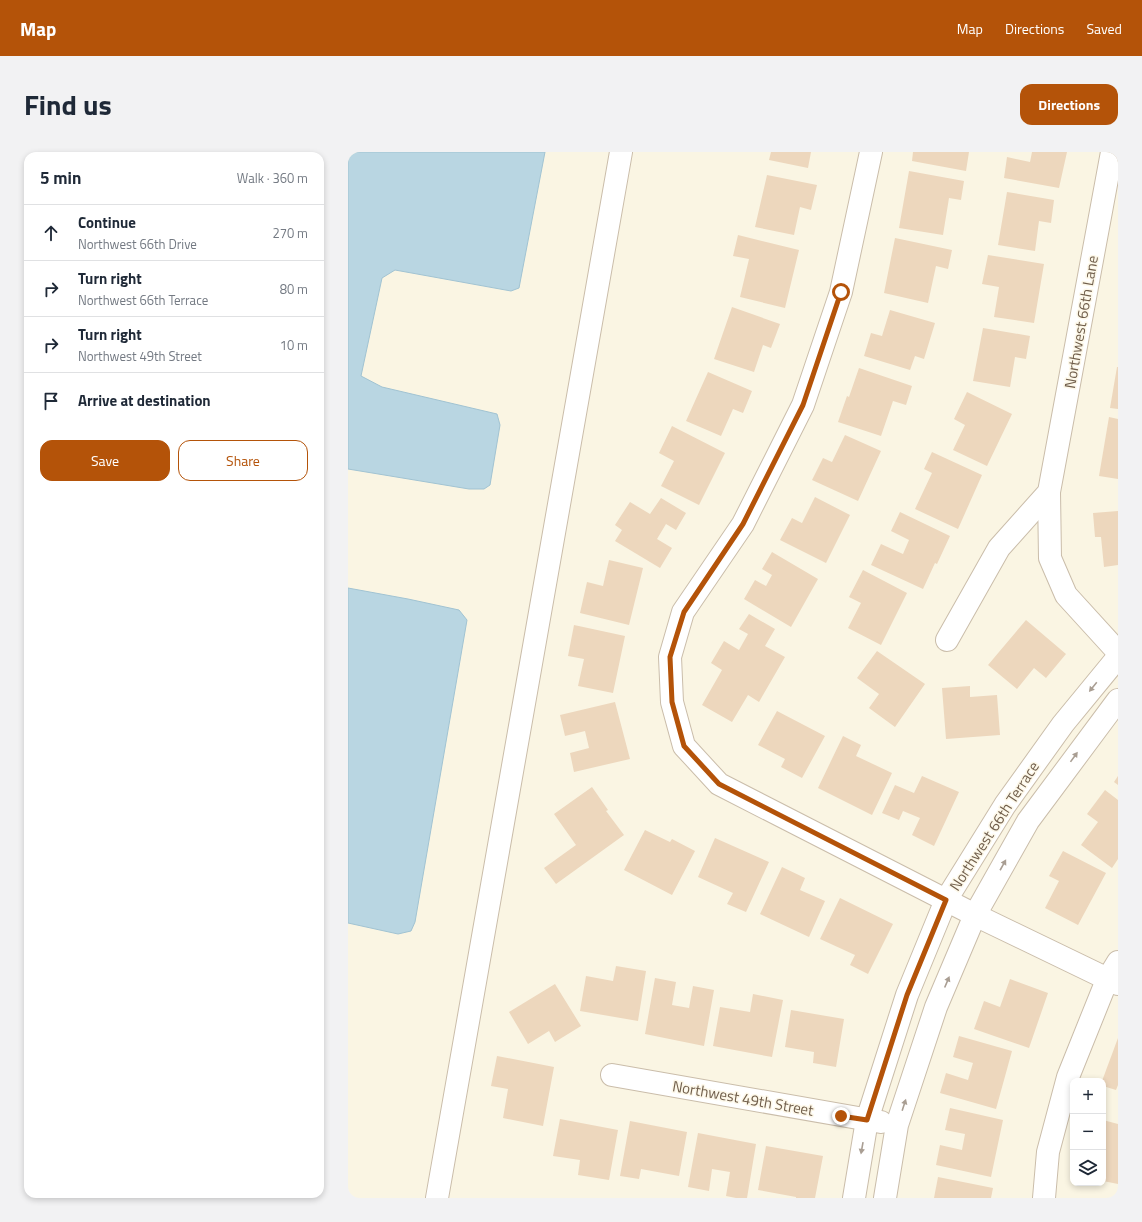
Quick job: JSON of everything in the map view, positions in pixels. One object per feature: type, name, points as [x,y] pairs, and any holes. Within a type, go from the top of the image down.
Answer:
[{"type":"street","points":[[437,1198],[621,152]]},
{"type":"street","points":[[871,152],[841,292],[803,405],[743,524],[684,612],[670,657],[672,702],[684,746],[719,784],[975,915],[1114,976],[1068,1077],[1048,1152],[1044,1198]]},
{"type":"street","name":"Northwest 66th Lane","points":[[1112,152],[1049,492],[1050,558],[1066,595],[1118,652]]},
{"type":"street","points":[[947,640],[999,548],[1049,492]]},
{"type":"street","name":"Northwest 66th Terrace","points":[[854,1198],[867,1120],[907,995],[946,900],[1005,804],[1063,724],[1118,657]]},
{"type":"street","name":"Northwest 66th Terrace","points":[[885,1198],[897,1126],[936,1007],[975,915],[1028,820],[1118,700]]},
{"type":"street","name":"Northwest 49th Street","points":[[612,1075],[897,1126]]},
{"type":"water","points":[[348,152],[545,152],[519,288],[511,291],[395,270],[382,278],[361,376],[382,387],[497,414],[500,425],[490,485],[484,489],[469,489],[348,469]]},
{"type":"water","points":[[348,588],[459,610],[467,620],[415,922],[411,931],[398,934],[348,923]]},
{"type":"building","points":[[771,152],[811,152],[808,168],[769,160]]},
{"type":"building","points":[[913,152],[969,152],[966,171],[912,161]]},
{"type":"building","points":[[1032,152],[1067,152],[1059,188],[1004,178],[1007,157],[1030,162]]},
{"type":"building","points":[[909,171],[964,181],[961,200],[949,198],[943,235],[899,228]]},
{"type":"building","points":[[767,175],[817,185],[811,210],[800,207],[794,235],[755,227]]},
{"type":"building","points":[[1007,192],[1054,200],[1051,223],[1039,221],[1035,251],[998,245]]},
{"type":"building","points":[[738,235],[799,250],[785,308],[740,297],[749,259],[733,256]]},
{"type":"building","points":[[895,238],[952,250],[948,269],[936,266],[928,303],[884,293]]},
{"type":"building","points":[[988,255],[1044,264],[1034,323],[994,317],[999,287],[982,284]]},
{"type":"building","points":[[732,307],[780,324],[771,348],[763,345],[754,372],[714,359]]},
{"type":"building","points":[[890,310],[935,323],[924,359],[915,356],[910,370],[864,356],[871,333],[882,336]]},
{"type":"building","points":[[983,328],[1030,336],[1026,359],[1015,357],[1010,387],[973,381]]},
{"type":"building","points":[[1118,367],[1118,409],[1110,408]]},
{"type":"building","points":[[859,368],[912,386],[906,405],[893,401],[881,436],[838,422]]},
{"type":"building","points":[[708,372],[752,391],[743,413],[733,409],[721,436],[686,421]]},
{"type":"building","points":[[967,392],[1012,414],[987,466],[953,450],[965,425],[954,419]]},
{"type":"building","points":[[1109,417],[1118,419],[1118,479],[1099,476]]},
{"type":"building","points":[[672,426],[725,453],[699,505],[661,486],[674,461],[659,453]]},
{"type":"building","points":[[845,435],[881,451],[858,501],[812,480],[823,458],[832,462]]},
{"type":"building","points":[[932,452],[982,475],[958,529],[915,509],[932,473],[924,469]]},
{"type":"building","points":[[815,497],[850,515],[826,563],[780,540],[792,518],[802,523]]},
{"type":"building","points":[[661,498],[686,513],[676,530],[666,524],[657,539],[672,548],[660,568],[615,541],[622,530],[615,525],[630,502],[650,514]]},
{"type":"building","points":[[1118,511],[1118,565],[1104,567],[1101,537],[1095,537],[1093,513]]},
{"type":"building","points":[[900,512],[950,536],[923,589],[871,565],[881,544],[903,554],[909,540],[891,531]]},
{"type":"building","points":[[772,552],[818,579],[791,627],[744,599],[755,580],[766,586],[772,575],[762,569]]},
{"type":"building","points":[[609,560],[643,568],[629,625],[580,613],[587,582],[603,586]]},
{"type":"building","points":[[863,570],[907,593],[881,645],[848,628],[861,603],[849,597]]},
{"type":"building","points":[[749,614],[775,629],[765,646],[785,657],[759,702],[748,695],[732,722],[702,705],[722,670],[711,663],[724,641],[739,650],[748,634],[739,629]]},
{"type":"building","points":[[1026,620],[1066,654],[1046,678],[1034,668],[1017,689],[988,665]]},
{"type":"building","points":[[574,625],[625,636],[613,693],[578,686],[584,659],[568,656]]},
{"type":"building","points":[[877,651],[925,684],[895,727],[869,708],[879,694],[857,678]]},
{"type":"building","points":[[970,686],[970,697],[997,695],[1000,735],[946,739],[942,688]]},
{"type":"building","points":[[615,702],[630,759],[574,772],[570,753],[589,748],[585,731],[565,736],[560,715]]},
{"type":"building","points":[[777,711],[825,736],[802,778],[781,767],[785,759],[758,745]]},
{"type":"building","points":[[843,736],[861,745],[856,756],[892,773],[872,815],[818,788]]},
{"type":"building","points":[[922,776],[959,792],[934,846],[912,835],[920,818],[903,811],[899,820],[882,813],[895,785],[914,793]]},
{"type":"building","points":[[1118,776],[1118,785],[1114,782]]},
{"type":"building","points":[[592,787],[608,810],[606,811],[624,835],[556,884],[544,868],[576,845],[554,814]]},
{"type":"building","points":[[1105,790],[1118,800],[1118,859],[1112,868],[1081,845],[1098,822],[1087,814]]},
{"type":"building","points":[[645,830],[670,842],[672,839],[695,851],[672,895],[624,870]]},
{"type":"building","points":[[715,838],[769,862],[746,912],[727,904],[733,893],[698,877]]},
{"type":"building","points":[[1063,851],[1106,873],[1078,925],[1045,908],[1059,881],[1049,876]]},
{"type":"building","points":[[782,867],[805,878],[800,890],[825,901],[809,937],[760,914]]},
{"type":"building","points":[[840,898],[893,924],[868,974],[850,965],[855,955],[820,939]]},
{"type":"building","points":[[616,966],[646,971],[638,1021],[580,1011],[586,976],[613,981]]},
{"type":"building","points":[[655,978],[676,982],[672,1005],[689,1008],[693,986],[714,990],[704,1046],[645,1034]]},
{"type":"building","points":[[1010,979],[1048,993],[1029,1048],[974,1029],[984,1001],[1000,1007]]},
{"type":"building","points":[[555,984],[581,1026],[555,1042],[549,1031],[528,1044],[509,1012]]},
{"type":"building","points":[[753,994],[783,1000],[772,1057],[713,1046],[720,1007],[750,1012]]},
{"type":"building","points":[[791,1010],[844,1019],[836,1067],[813,1063],[814,1052],[785,1047]]},
{"type":"building","points":[[959,1036],[1012,1051],[996,1109],[940,1093],[946,1073],[968,1080],[973,1063],[953,1057]]},
{"type":"building","points":[[1118,1038],[1118,1085],[1116,1090],[1106,1087],[1106,1078],[1103,1078]]},
{"type":"building","points":[[497,1056],[554,1067],[543,1126],[503,1118],[508,1089],[491,1086]]},
{"type":"building","points":[[950,1108],[1003,1120],[991,1177],[936,1165],[940,1145],[962,1150],[965,1134],[945,1130]]},
{"type":"building","points":[[560,1119],[618,1130],[609,1180],[578,1175],[580,1160],[553,1156]]},
{"type":"building","points":[[630,1121],[687,1132],[679,1176],[641,1169],[639,1179],[620,1176]]},
{"type":"building","points":[[1106,1121],[1118,1124],[1118,1184],[1106,1182]]},
{"type":"building","points":[[698,1133],[756,1144],[747,1198],[726,1196],[730,1172],[712,1169],[709,1191],[688,1187]]},
{"type":"building","points":[[766,1146],[823,1156],[815,1198],[796,1198],[758,1190]]},
{"type":"building","points":[[938,1177],[993,1188],[991,1198],[934,1198]]},
{"type":"route","points":[[841,292],[803,405],[743,524],[684,612],[670,657],[672,702],[684,746],[719,784],[946,900],[907,995],[867,1120],[841,1116]]}]
